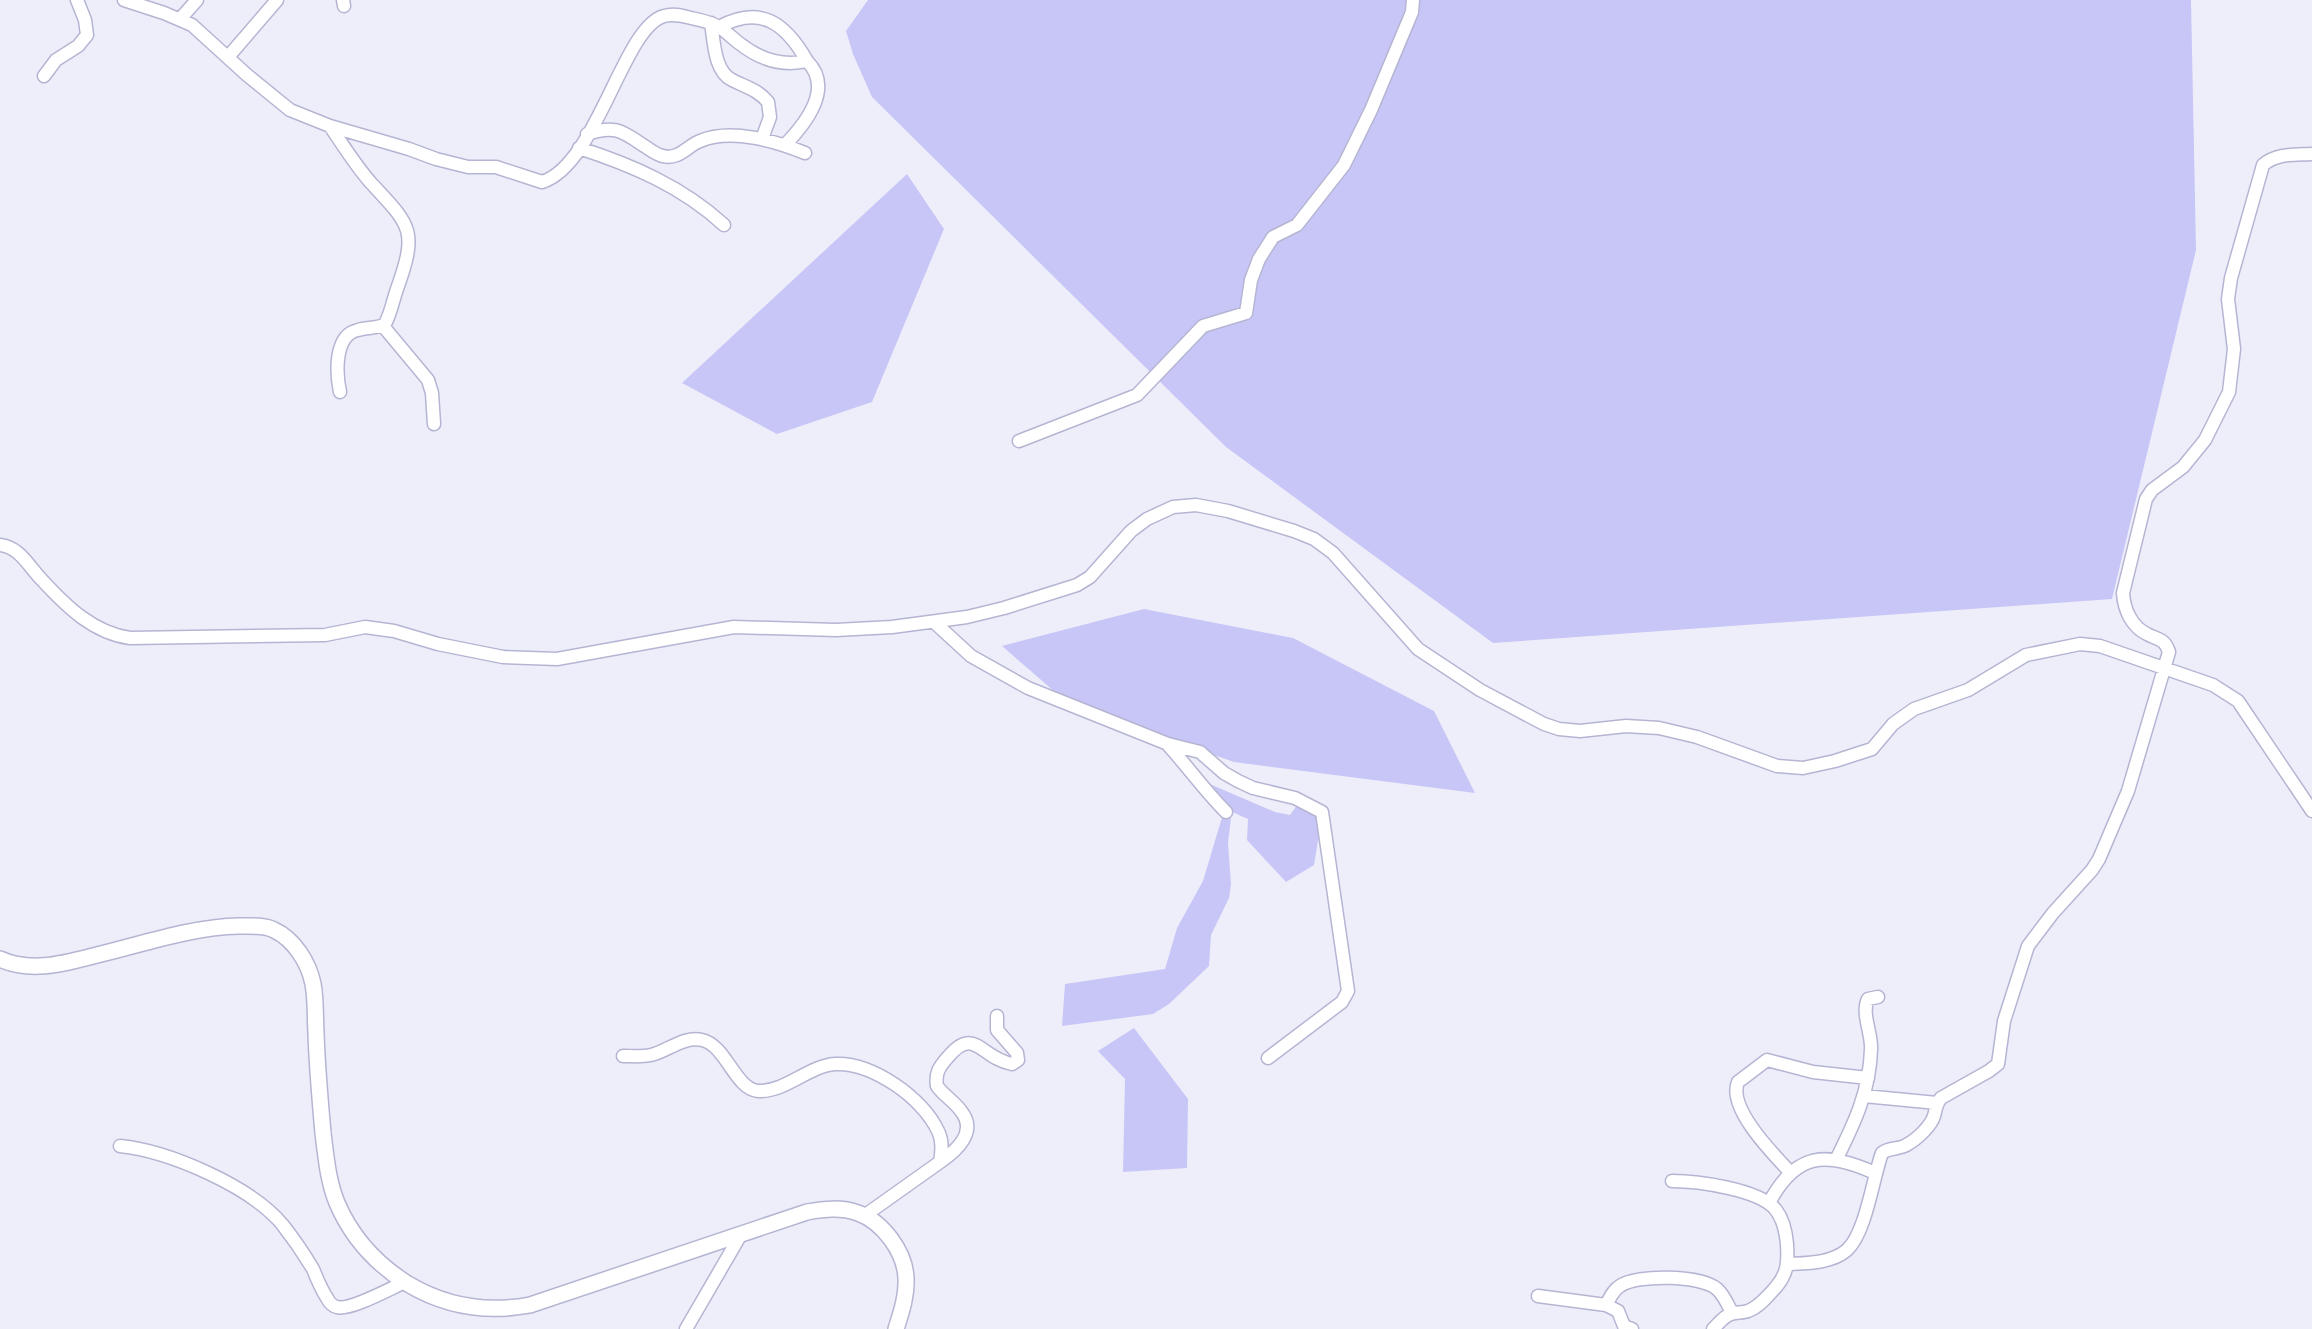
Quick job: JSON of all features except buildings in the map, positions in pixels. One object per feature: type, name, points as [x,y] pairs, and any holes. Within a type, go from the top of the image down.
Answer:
[{"type":"main road","points":[[0,958],[22,966],[54,965],[216,926],[253,926],[274,930],[293,945],[306,963],[313,984],[318,1081],[328,1172],[337,1202],[350,1227],[365,1248],[383,1266],[405,1282],[426,1293],[466,1306],[512,1308],[547,1300],[807,1212],[842,1209],[864,1216],[889,1237],[903,1262],[906,1291],[896,1329]]},
{"type":"street","points":[[44,76],[56,60],[78,46],[87,35],[85,20],[77,0]]},
{"type":"street","points":[[124,0],[192,25],[290,110],[330,126],[454,164],[496,167],[542,182],[560,171],[579,148],[610,97],[634,47],[650,24],[664,15],[715,25],[740,44],[766,59],[786,63],[807,60]]},
{"type":"street","points":[[180,19],[197,0]]},
{"type":"street","points":[[228,57],[277,0]]},
{"type":"street","points":[[1019,441],[1137,394],[1203,326],[1246,313],[1251,280],[1259,259],[1274,237],[1297,225],[1344,165],[1371,110],[1412,12],[1413,0]]},
{"type":"street","points":[[715,25],[738,18],[750,17],[765,20],[786,30],[794,38],[816,73],[817,95],[807,118],[785,145]]},
{"type":"street","points":[[715,25],[718,60],[722,72],[732,80],[754,89],[768,102],[770,117],[762,139]]},
{"type":"street","points":[[330,126],[355,165],[400,214],[408,233],[408,258],[387,320],[383,326],[354,331],[343,339],[339,362],[340,392]]},
{"type":"street","points":[[587,134],[604,129],[622,131],[665,157],[680,154],[699,141],[711,137],[762,139],[805,153]]},
{"type":"street","points":[[579,148],[621,162],[680,190],[704,206],[724,225]]},
{"type":"street","points":[[1789,1264],[1828,1259],[1848,1249],[1860,1227],[1882,1153],[1887,1149],[1902,1149],[1934,1117],[1937,1103],[1941,1098],[1998,1064],[2004,1021],[2028,946],[2099,859],[2128,791],[2169,652],[2162,640],[2146,634],[2133,623],[2123,602],[2123,593],[2146,499],[2152,490],[2183,467],[2205,440],[2229,392],[2234,349],[2228,299],[2231,278],[2263,165],[2277,157],[2312,154]]},
{"type":"street","points":[[383,326],[428,380],[432,393],[434,424]]},
{"type":"street","points":[[0,545],[18,552],[40,579],[73,611],[107,633],[130,638],[325,634],[365,627],[394,631],[438,644],[494,655],[557,659],[734,627],[861,630],[934,622],[1004,608],[1077,585],[1089,577],[1131,531],[1147,519],[1173,507],[1196,505],[1228,511],[1314,539],[1333,553],[1419,650],[1480,690],[1544,724],[1570,731],[1626,726],[1659,728],[1697,736],[1758,761],[1790,768],[1803,768],[1872,750],[1893,724],[1914,709],[1968,690],[2026,654],[2080,644],[2100,646],[2213,685],[2238,701],[2312,811]]},
{"type":"street","points":[[934,622],[971,656],[1028,688],[1168,744],[1200,752],[1224,773],[1238,781],[1253,788],[1295,798],[1322,812],[1348,991],[1342,1002],[1268,1058]]},
{"type":"street","points":[[1168,744],[1197,777],[1202,787],[1226,812]]},
{"type":"street","points":[[1836,1160],[1858,1117],[1864,1096],[1868,1078],[1871,1036],[1865,1007],[1868,999],[1878,997]]},
{"type":"street","points":[[864,1216],[960,1147],[965,1139],[966,1119],[937,1086],[938,1068],[958,1045],[972,1044],[1000,1061],[1012,1064],[1018,1060],[1017,1053],[997,1030],[997,1016]]},
{"type":"street","points":[[623,1056],[650,1055],[680,1042],[701,1039],[714,1046],[745,1085],[756,1091],[785,1084],[822,1066],[851,1065],[870,1071],[906,1092],[932,1121],[942,1143],[940,1162]]},
{"type":"street","points":[[1791,1173],[1761,1138],[1743,1112],[1736,1091],[1741,1078],[1767,1059],[1814,1072],[1868,1078]]},
{"type":"street","points":[[1864,1096],[1937,1103]]},
{"type":"street","points":[[120,1146],[157,1152],[177,1159],[262,1205],[280,1222],[294,1240],[333,1305],[345,1307],[405,1282]]},
{"type":"street","points":[[1769,1203],[1782,1180],[1815,1161],[1827,1158],[1875,1173]]},
{"type":"street","points":[[1672,1181],[1695,1181],[1715,1185],[1769,1203],[1781,1220],[1789,1264],[1776,1287],[1758,1305],[1747,1312],[1732,1313],[1713,1329]]},
{"type":"street","points":[[686,1329],[740,1236]]},
{"type":"street","points":[[1606,1305],[1614,1291],[1626,1282],[1652,1278],[1678,1279],[1710,1285],[1717,1289],[1732,1313]]},
{"type":"street","points":[[1538,1296],[1606,1305],[1618,1311],[1624,1326],[1632,1329]]},
{"type":"shaded area","points":[[868,0],[2191,0],[2196,250],[2112,599],[1493,643],[1226,447],[872,97],[853,54],[846,31]]},
{"type":"shaded area","points":[[907,174],[944,229],[872,402],[777,434],[682,383]]},
{"type":"shaded area","points":[[1144,609],[1293,638],[1434,711],[1475,793],[1234,762],[1070,705],[1002,646]]},
{"type":"shaded area","points":[[1205,782],[1275,812],[1290,815],[1298,804],[1323,810],[1314,865],[1286,882],[1247,840],[1248,819],[1212,803]]},
{"type":"shaded area","points":[[1223,814],[1231,818],[1228,843],[1231,884],[1229,898],[1211,935],[1209,966],[1169,1004],[1153,1014],[1062,1026],[1065,984],[1165,969],[1177,928],[1203,881]]},
{"type":"shaded area","points":[[1134,1028],[1188,1099],[1187,1168],[1123,1172],[1125,1079],[1098,1051]]}]
